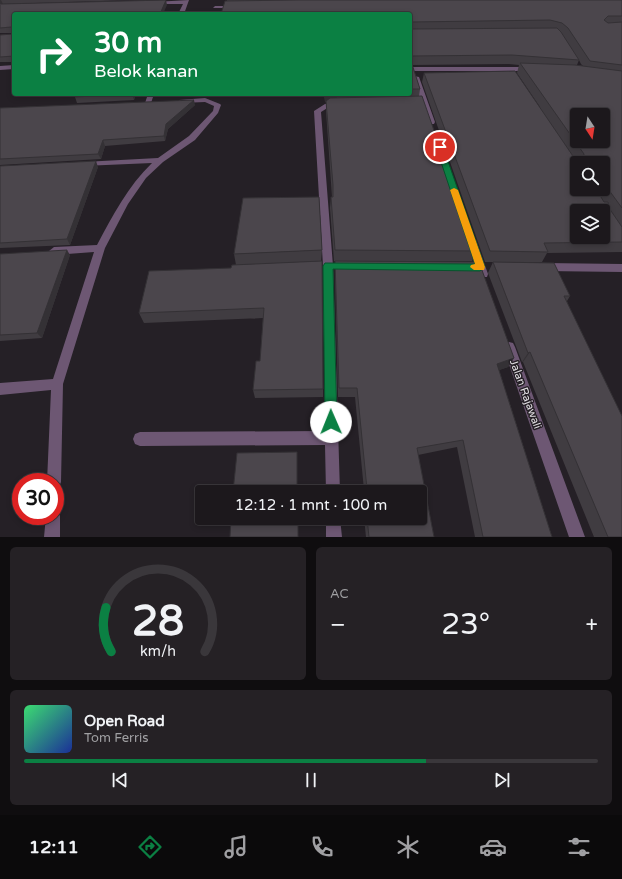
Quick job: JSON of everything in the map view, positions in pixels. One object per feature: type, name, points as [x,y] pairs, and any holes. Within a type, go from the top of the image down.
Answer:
[{"type":"street","points":[[214,12],[218,0]]},
{"type":"street","points":[[146,3],[187,1],[182,12]]},
{"type":"street","points":[[216,7],[246,7]]},
{"type":"street","points":[[0,68],[12,67]]},
{"type":"street","points":[[509,68],[514,77]]},
{"type":"street","points":[[435,132],[420,103],[416,74],[509,68],[537,69]]},
{"type":"street","points":[[54,473],[57,384],[100,248],[128,197],[143,176],[160,160],[192,138],[216,112],[218,105],[205,100],[170,102]]},
{"type":"street","points":[[333,485],[328,266],[317,111],[327,105],[344,104]]},
{"type":"street","points":[[76,164],[160,160]]},
{"type":"street","points":[[468,230],[486,282]]},
{"type":"street","points":[[46,251],[100,248]]},
{"type":"street","points":[[536,267],[622,268]]},
{"type":"street","name":"Jalan Rajawali","points":[[504,334],[577,537]]},
{"type":"street","points":[[0,389],[57,384]]},
{"type":"street","points":[[140,439],[332,438]]},
{"type":"street","points":[[52,537],[53,525]]},
{"type":"street","points":[[333,525],[334,537]]},
{"type":"building","points":[[166,0],[161,12],[12,12],[12,28],[0,28],[0,3]]},
{"type":"building","points":[[622,0],[622,16],[608,16],[604,20],[608,23],[622,22],[622,65],[590,61],[568,28],[562,23],[550,20],[412,22],[412,12],[222,12],[225,1]]},
{"type":"building","points":[[557,28],[579,60],[512,55],[412,56],[412,29]]},
{"type":"building","points":[[12,34],[12,56],[0,57],[0,35]]},
{"type":"building","points":[[520,63],[575,65],[622,71],[622,208],[610,192],[610,156],[584,156],[580,148],[610,148],[610,108],[570,108],[570,134]]},
{"type":"building","points":[[412,64],[420,89],[412,89]]},
{"type":"building","points":[[515,71],[573,156],[570,156],[570,196],[600,196],[604,202],[608,202],[608,204],[570,204],[570,243],[544,243],[548,252],[490,251],[424,73]]},
{"type":"building","points":[[422,96],[476,251],[335,250],[331,197],[333,197],[333,185],[326,101],[330,98]]},
{"type":"building","points":[[194,100],[166,124],[164,136],[103,140],[98,154],[0,159],[0,108]]},
{"type":"building","points":[[96,161],[67,239],[0,243],[0,166]]},
{"type":"building","points":[[319,197],[322,250],[234,254],[243,198]]},
{"type":"building","points":[[610,209],[622,227],[622,242],[610,242]]},
{"type":"building","points":[[67,250],[37,333],[0,335],[0,254]]},
{"type":"building","points":[[322,261],[323,389],[253,390],[256,361],[260,361],[264,308],[139,313],[149,271],[231,268],[232,265]]},
{"type":"building","points":[[335,261],[479,262],[514,358],[497,364],[552,537],[483,537],[463,440],[417,448],[424,485],[367,485],[357,388],[339,388]]},
{"type":"building","points":[[493,262],[554,263],[570,296],[564,296],[622,416],[622,537],[608,537],[530,352],[528,353]]},
{"type":"building","points":[[297,452],[297,485],[234,485],[237,453]]},
{"type":"building","points":[[427,500],[434,537],[369,537],[368,525],[427,525]]},
{"type":"building","points":[[231,525],[298,525],[298,537],[230,537]]},
{"type":"slow traffic","points":[[454,190],[480,267],[474,267]]},
{"type":"route","points":[[331,422],[328,266],[480,267],[440,147]]}]
